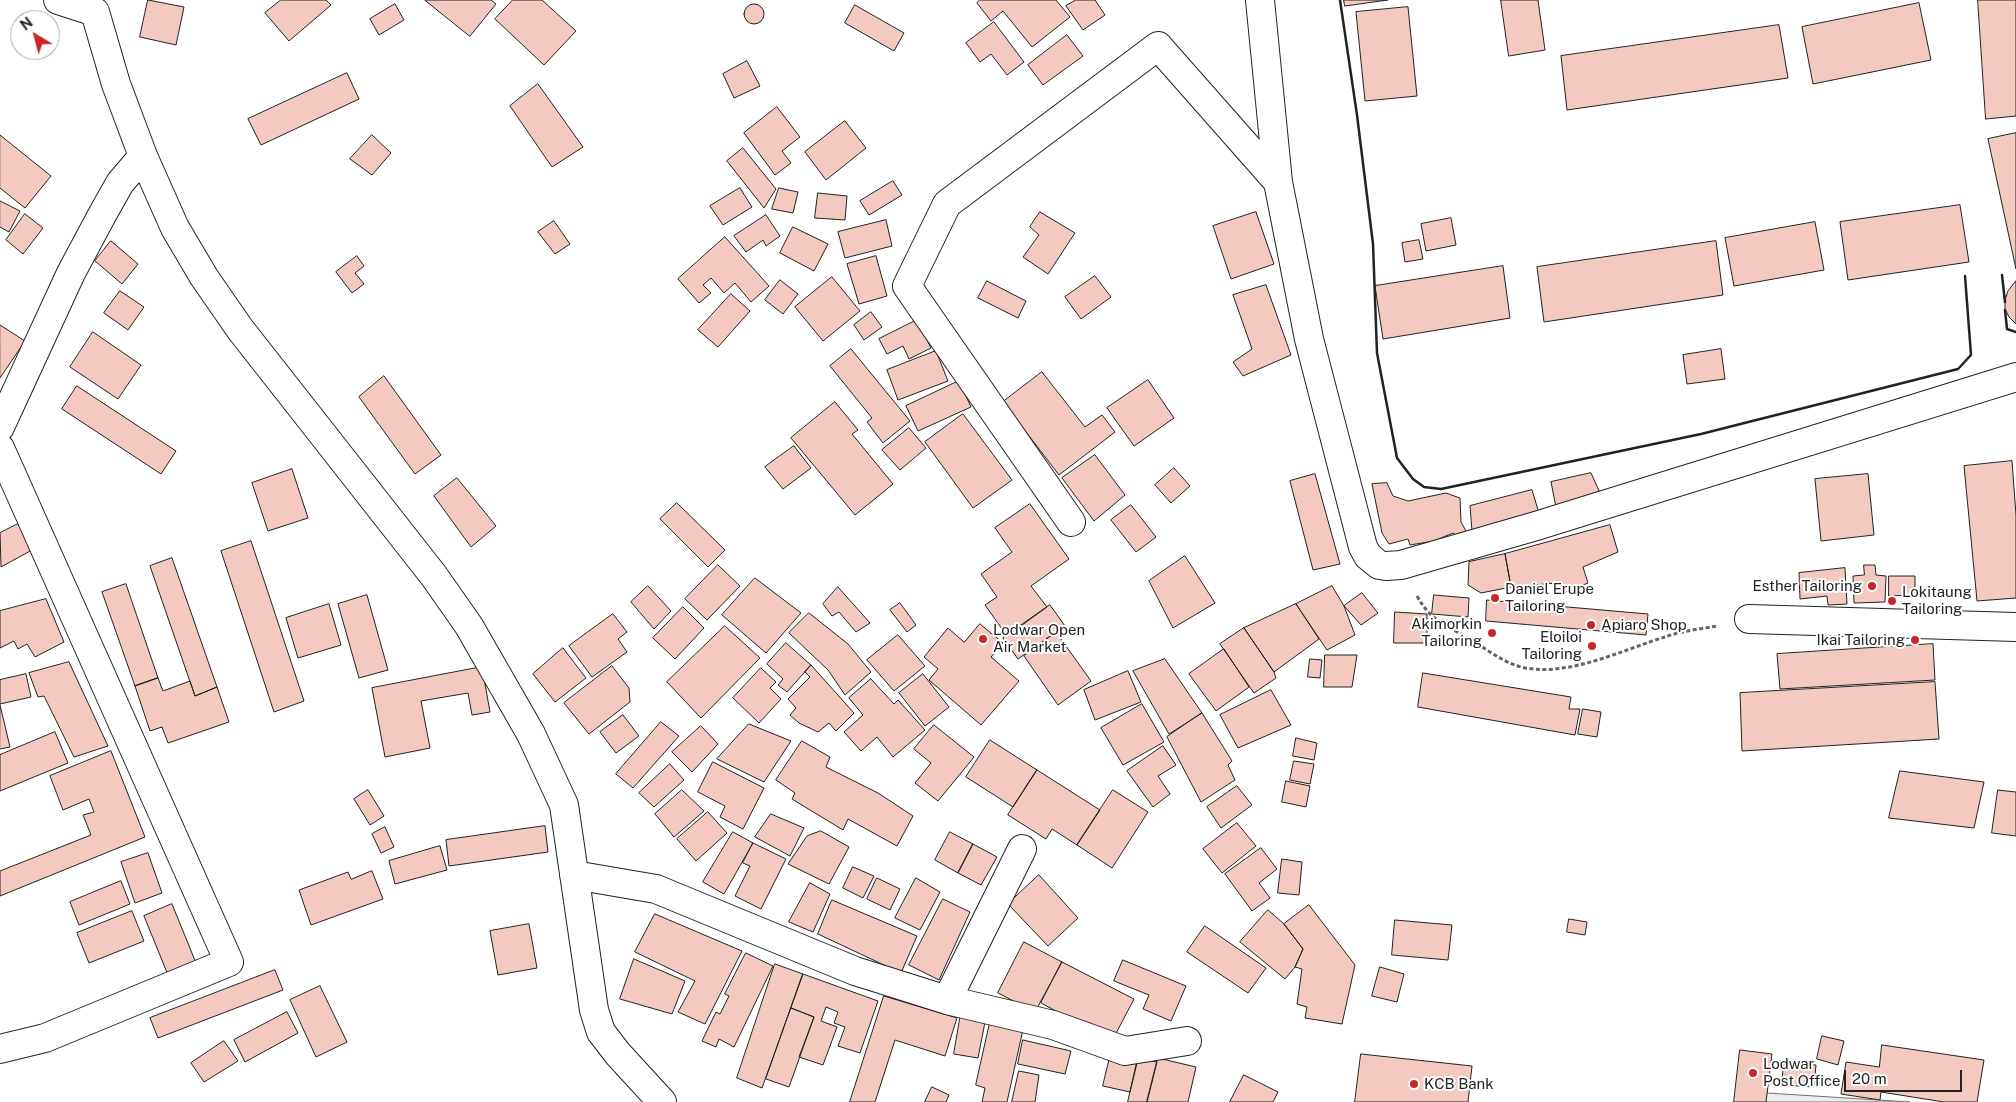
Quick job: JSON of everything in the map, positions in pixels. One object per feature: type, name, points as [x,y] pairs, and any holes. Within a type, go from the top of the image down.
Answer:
[{"type":"street","points":[[58,0],[100,6],[116,84],[143,156],[175,228],[204,277],[274,372],[396,525],[469,626],[531,734],[564,805],[594,1010],[601,1032],[618,1054],[662,1102]]},
{"type":"street","points":[[1260,0],[1278,182],[1309,339],[1338,446],[1359,535],[1372,562],[1386,566],[1401,565],[1536,526],[2016,377]]},
{"type":"street","points":[[1072,522],[907,286],[947,204],[1158,46],[1278,182]]},
{"type":"street","points":[[0,427],[71,273],[93,231],[120,183],[143,156]]},
{"type":"street","points":[[0,448],[229,962],[44,1038],[0,1049]]},
{"type":"street","points":[[1749,619],[2016,627]]},
{"type":"street","points":[[947,1000],[1022,849]]},
{"type":"street","points":[[574,875],[656,889],[855,971],[947,1000],[1053,1025],[1125,1051],[1187,1041]]},
{"type":"path","points":[[1401,565],[1425,611],[1439,622],[1495,655],[1521,667],[1549,670],[1609,658],[1666,636],[1749,619]]},
{"type":"shaded area","points":[[1767,1093],[1910,1102],[1766,1102]]},
{"type":"building","points":[[148,0],[184,7],[176,45],[140,37]]},
{"type":"building","points":[[281,0],[326,0],[331,5],[289,41],[265,13]]},
{"type":"building","points":[[425,0],[491,0],[496,4],[470,36]]},
{"type":"building","points":[[513,0],[542,0],[576,31],[544,65],[495,19]]},
{"type":"building","points":[[980,0],[1056,0],[1070,17],[1032,47],[1003,11],[991,21],[977,3]]},
{"type":"building","points":[[1076,0],[1095,0],[1105,15],[1083,30],[1066,6]]},
{"type":"building","points":[[1344,0],[1388,0],[1345,6]]},
{"type":"building","points":[[1501,0],[1538,0],[1545,50],[1509,56]]},
{"type":"building","points":[[1978,0],[2016,0],[2016,116],[1986,119]]},
{"type":"building","points":[[1919,3],[1931,60],[1813,84],[1802,27]]},
{"type":"building","points":[[395,4],[404,20],[379,35],[370,19]]},
{"type":"building","points":[[750,4],[758,4],[764,10],[764,18],[758,24],[750,24],[744,18],[744,10]]},
{"type":"building","points":[[855,5],[904,33],[894,51],[845,23]]},
{"type":"building","points":[[1408,7],[1417,96],[1365,101],[1356,12]]},
{"type":"building","points":[[994,22],[1024,62],[1007,75],[991,54],[980,62],[966,43]]},
{"type":"building","points":[[1779,25],[1788,78],[1567,110],[1561,56]]},
{"type":"building","points":[[1067,35],[1083,56],[1043,85],[1028,65]]},
{"type":"building","points":[[747,61],[760,86],[734,98],[723,74]]},
{"type":"building","points":[[347,73],[359,99],[261,145],[248,119]]},
{"type":"building","points":[[538,84],[583,147],[552,167],[510,106]]},
{"type":"building","points":[[777,107],[800,137],[782,151],[791,163],[775,175],[744,133]]},
{"type":"building","points":[[845,121],[866,148],[826,180],[805,152]]},
{"type":"building","points":[[2016,133],[2016,269],[1988,139]]},
{"type":"building","points":[[0,135],[51,176],[25,208],[0,188]]},
{"type":"building","points":[[372,135],[391,153],[372,175],[350,159]]},
{"type":"building","points":[[743,148],[776,189],[764,208],[727,161]]},
{"type":"building","points":[[893,181],[902,195],[869,215],[860,201]]},
{"type":"building","points":[[740,188],[752,207],[723,225],[710,206]]},
{"type":"building","points":[[779,188],[798,192],[793,213],[772,209]]},
{"type":"building","points":[[818,193],[847,196],[845,220],[815,218]]},
{"type":"building","points":[[0,201],[20,211],[9,232],[0,227]]},
{"type":"building","points":[[1960,205],[1969,262],[1848,280],[1840,222]]},
{"type":"building","points":[[1040,212],[1075,233],[1048,274],[1023,257],[1039,235],[1030,227]]},
{"type":"building","points":[[1256,212],[1274,264],[1231,279],[1213,226]]},
{"type":"building","points":[[25,214],[43,228],[23,254],[6,240]]},
{"type":"building","points":[[766,215],[780,236],[766,246],[763,240],[746,252],[734,236]]},
{"type":"building","points":[[1451,218],[1456,245],[1426,251],[1421,224]]},
{"type":"building","points":[[886,220],[892,246],[845,258],[838,232]]},
{"type":"building","points":[[554,221],[570,244],[555,254],[538,232]]},
{"type":"building","points":[[1815,222],[1824,270],[1734,286],[1725,238]]},
{"type":"building","points":[[793,227],[828,244],[814,271],[780,253]]},
{"type":"building","points":[[725,237],[769,286],[751,302],[735,283],[724,293],[711,278],[703,285],[711,293],[699,303],[678,279]]},
{"type":"building","points":[[1419,240],[1423,259],[1405,262],[1402,243]]},
{"type":"building","points":[[111,241],[138,264],[122,284],[95,261]]},
{"type":"building","points":[[1716,241],[1723,295],[1544,322],[1537,267]]},
{"type":"building","points":[[357,256],[364,266],[355,273],[364,284],[352,293],[336,272]]},
{"type":"building","points":[[876,256],[887,296],[859,304],[847,264]]},
{"type":"building","points":[[1503,266],[1510,318],[1383,339],[1375,286]]},
{"type":"building","points":[[1095,276],[1111,297],[1081,319],[1065,297]]},
{"type":"building","points":[[832,277],[860,311],[823,341],[795,307]]},
{"type":"building","points":[[780,280],[798,294],[783,314],[765,300]]},
{"type":"building","points":[[987,281],[1026,301],[1018,318],[978,298]]},
{"type":"building","points":[[2016,281],[2016,324],[2009,317],[2005,309],[2005,300],[2008,291]]},
{"type":"building","points":[[1266,285],[1291,355],[1243,376],[1233,362],[1252,349],[1233,295]]},
{"type":"building","points":[[120,291],[144,307],[128,330],[104,313]]},
{"type":"building","points":[[731,294],[750,311],[718,347],[698,330]]},
{"type":"building","points":[[871,312],[882,327],[864,340],[854,325]]},
{"type":"building","points":[[917,320],[931,348],[909,359],[903,346],[887,354],[879,339]]},
{"type":"building","points":[[0,325],[25,341],[0,378]]},
{"type":"building","points":[[93,332],[141,365],[118,399],[70,367]]},
{"type":"building","points":[[851,349],[910,421],[883,443],[867,422],[872,418],[830,366]]},
{"type":"building","points":[[1721,349],[1725,379],[1687,384],[1683,355]]},
{"type":"building","points":[[936,351],[948,381],[898,400],[887,370]]},
{"type":"building","points":[[1042,372],[1085,427],[1102,415],[1115,432],[1059,475],[1003,402]]},
{"type":"building","points":[[384,376],[441,455],[415,474],[359,397]]},
{"type":"building","points":[[1148,380],[1174,418],[1134,446],[1107,408]]},
{"type":"building","points":[[959,381],[971,407],[918,431],[906,406]]},
{"type":"building","points":[[77,386],[176,451],[161,474],[62,409]]},
{"type":"building","points":[[835,402],[858,430],[852,434],[893,484],[855,515],[791,438]]},
{"type":"building","points":[[963,414],[1012,480],[973,508],[925,442]]},
{"type":"building","points":[[909,428],[926,448],[900,470],[882,450]]},
{"type":"building","points":[[794,446],[811,468],[783,489],[765,467]]},
{"type":"building","points":[[1095,455],[1125,495],[1094,521],[1062,478]]},
{"type":"building","points":[[2012,461],[2016,515],[2016,598],[1977,601],[1964,466]]},
{"type":"building","points":[[1174,468],[1190,486],[1171,503],[1155,485]]},
{"type":"building","points":[[292,469],[308,518],[268,531],[252,483]]},
{"type":"building","points":[[1591,473],[1601,495],[1556,507],[1551,482]]},
{"type":"building","points":[[1315,474],[1340,564],[1313,570],[1290,481]]},
{"type":"building","points":[[1868,474],[1874,535],[1821,541],[1815,479]]},
{"type":"building","points":[[457,478],[496,526],[471,547],[434,496]]},
{"type":"building","points":[[1387,483],[1393,496],[1408,501],[1446,493],[1460,498],[1461,522],[1466,531],[1460,538],[1453,533],[1434,541],[1410,545],[1408,539],[1389,544],[1382,533],[1372,484]]},
{"type":"building","points":[[1532,490],[1539,513],[1472,531],[1470,506]]},
{"type":"building","points":[[677,503],[725,550],[708,567],[660,519]]},
{"type":"building","points":[[1030,504],[1069,559],[1031,586],[1047,607],[1007,636],[985,605],[997,597],[981,574],[1012,552],[995,528]]},
{"type":"building","points":[[1131,505],[1156,537],[1136,552],[1111,520]]},
{"type":"building","points":[[18,524],[32,550],[1,567],[0,533]]},
{"type":"building","points":[[1610,525],[1618,552],[1583,567],[1588,583],[1561,594],[1557,583],[1511,587],[1505,554]]},
{"type":"building","points":[[251,541],[304,701],[274,712],[221,551]]},
{"type":"building","points":[[1505,554],[1511,587],[1481,593],[1468,585],[1469,562]]},
{"type":"building","points":[[1185,556],[1215,603],[1173,628],[1149,581]]},
{"type":"building","points":[[172,558],[217,687],[195,696],[150,566]]},
{"type":"building","points":[[718,565],[740,586],[707,620],[685,599]]},
{"type":"building","points":[[1864,565],[1875,565],[1876,575],[1886,576],[1885,602],[1854,603],[1853,576],[1864,575]]},
{"type":"building","points":[[1845,568],[1847,604],[1828,605],[1827,596],[1800,599],[1799,573]]},
{"type":"building","points":[[1889,576],[1915,576],[1915,595],[1889,596]]},
{"type":"building","points":[[755,578],[801,613],[766,653],[722,615]]},
{"type":"building","points":[[126,584],[158,678],[135,686],[102,592]]},
{"type":"building","points":[[648,586],[671,611],[654,629],[631,602]]},
{"type":"building","points":[[1332,586],[1344,606],[1355,635],[1327,650],[1296,604]]},
{"type":"building","points":[[838,587],[870,623],[856,632],[839,612],[832,616],[823,604]]},
{"type":"building","points":[[1362,593],[1378,613],[1361,625],[1344,606]]},
{"type":"building","points":[[367,595],[388,670],[359,678],[338,604]]},
{"type":"building","points":[[1434,595],[1469,598],[1468,617],[1432,614]]},
{"type":"building","points":[[46,599],[64,642],[35,657],[27,644],[18,649],[14,641],[0,648],[0,611]]},
{"type":"building","points":[[1487,600],[1648,614],[1646,635],[1486,621]]},
{"type":"building","points":[[900,603],[916,625],[907,632],[890,610]]},
{"type":"building","points":[[329,604],[341,645],[298,658],[286,618]]},
{"type":"building","points":[[1296,604],[1319,639],[1274,672],[1244,628]]},
{"type":"building","points":[[1050,605],[1065,626],[1018,659],[1003,638]]},
{"type":"building","points":[[683,607],[704,628],[675,659],[653,638]]},
{"type":"building","points":[[1395,612],[1427,614],[1427,643],[1394,643]]},
{"type":"building","points":[[809,613],[848,644],[871,672],[845,695],[828,670],[789,633]]},
{"type":"building","points":[[613,614],[627,632],[618,639],[627,652],[592,677],[569,646]]},
{"type":"building","points":[[980,624],[1003,643],[991,657],[1019,681],[981,725],[929,680],[938,669],[924,657],[948,628],[964,642]]},
{"type":"building","points":[[725,626],[760,658],[701,718],[667,682]]},
{"type":"building","points":[[1244,628],[1274,672],[1276,678],[1254,693],[1220,644]]},
{"type":"building","points":[[1056,632],[1091,681],[1058,705],[1024,656]]},
{"type":"building","points":[[898,635],[925,666],[894,691],[867,660]]},
{"type":"building","points":[[786,643],[811,665],[787,692],[778,685],[783,679],[767,664]]},
{"type":"building","points":[[1933,644],[1935,680],[1780,689],[1777,654]]},
{"type":"building","points":[[563,648],[586,678],[555,702],[533,674]]},
{"type":"building","points":[[1224,649],[1249,687],[1216,711],[1189,674]]},
{"type":"building","points":[[1325,655],[1357,655],[1352,687],[1324,687]]},
{"type":"building","points":[[1165,659],[1202,713],[1169,734],[1133,671]]},
{"type":"building","points":[[1310,659],[1322,660],[1320,678],[1308,677]]},
{"type":"building","points":[[69,662],[108,746],[74,757],[44,696],[38,697],[29,673]]},
{"type":"building","points":[[811,665],[854,713],[836,731],[829,723],[818,732],[799,723],[790,715],[796,708],[788,699],[810,677],[805,672]]},
{"type":"building","points":[[612,666],[629,688],[630,702],[589,734],[564,703]]},
{"type":"building","points":[[482,667],[490,712],[472,715],[468,693],[421,701],[430,748],[385,757],[372,688]]},
{"type":"building","points":[[761,668],[776,682],[770,688],[781,699],[759,723],[733,698]]},
{"type":"building","points":[[1128,671],[1141,702],[1095,720],[1084,690]]},
{"type":"building","points":[[1423,673],[1571,697],[1569,709],[1580,709],[1575,735],[1418,707]]},
{"type":"building","points":[[26,674],[31,697],[0,704],[0,680]]},
{"type":"building","points":[[923,674],[949,707],[925,726],[899,693]]},
{"type":"building","points":[[158,678],[163,691],[190,681],[195,696],[217,687],[229,722],[168,743],[162,727],[150,731],[135,686]]},
{"type":"building","points":[[871,679],[894,704],[898,700],[925,730],[893,757],[877,737],[861,751],[844,732],[863,715],[849,698]]},
{"type":"building","points":[[1935,682],[1939,739],[1742,751],[1740,693]]},
{"type":"building","points":[[1271,690],[1291,725],[1238,748],[1220,715]]},
{"type":"building","points":[[1142,704],[1164,742],[1123,765],[1101,728]]},
{"type":"building","points":[[0,705],[10,747],[0,749]]},
{"type":"building","points":[[1583,709],[1601,712],[1597,737],[1578,734]]},
{"type":"building","points":[[1202,713],[1232,761],[1228,765],[1235,780],[1201,802],[1167,737]]},
{"type":"building","points":[[623,715],[639,736],[616,753],[600,732]]},
{"type":"building","points":[[661,722],[679,736],[633,788],[616,774]]},
{"type":"building","points":[[749,724],[791,741],[764,782],[717,759]]},
{"type":"building","points":[[934,725],[974,757],[938,801],[915,783],[931,763],[914,749]]},
{"type":"building","points":[[701,726],[718,744],[692,772],[672,752]]},
{"type":"building","points":[[55,732],[68,763],[0,791],[0,755]]},
{"type":"building","points":[[1296,738],[1317,743],[1314,760],[1293,756]]},
{"type":"building","points":[[990,740],[1037,770],[1013,807],[966,777]]},
{"type":"building","points":[[802,741],[830,757],[826,767],[878,793],[913,816],[897,846],[848,819],[843,830],[792,799],[795,793],[776,780]]},
{"type":"building","points":[[1163,746],[1176,765],[1158,776],[1170,794],[1153,807],[1127,771]]},
{"type":"building","points":[[111,751],[145,837],[0,896],[0,871],[91,835],[83,815],[94,812],[89,799],[63,810],[50,776]]},
{"type":"building","points":[[1294,761],[1314,764],[1310,784],[1290,780]]},
{"type":"building","points":[[713,762],[764,788],[743,829],[720,817],[725,806],[698,792]]},
{"type":"building","points":[[670,764],[684,780],[654,807],[639,793]]},
{"type":"building","points":[[1037,770],[1100,810],[1077,845],[1052,829],[1046,839],[1008,815]]},
{"type":"building","points":[[1900,771],[1984,782],[1974,828],[1889,818]]},
{"type":"building","points":[[1286,781],[1310,786],[1306,807],[1282,802]]},
{"type":"building","points":[[1237,786],[1252,805],[1221,828],[1207,807]]},
{"type":"building","points":[[368,790],[384,816],[370,825],[354,799]]},
{"type":"building","points":[[682,790],[704,811],[674,837],[655,814]]},
{"type":"building","points":[[1113,790],[1148,812],[1112,868],[1077,845]]},
{"type":"building","points":[[1998,790],[2016,792],[2016,836],[1992,833]]},
{"type":"building","points":[[708,812],[727,833],[696,861],[677,839]]},
{"type":"building","points":[[771,814],[804,828],[790,856],[755,837]]},
{"type":"building","points":[[1237,823],[1256,846],[1222,873],[1203,849]]},
{"type":"building","points":[[545,826],[548,852],[449,866],[446,840]]},
{"type":"building","points":[[385,827],[394,847],[381,853],[372,834]]},
{"type":"building","points":[[821,831],[849,847],[829,884],[788,864],[807,836]]},
{"type":"building","points":[[733,832],[753,843],[724,894],[703,882]]},
{"type":"building","points":[[950,832],[973,844],[958,873],[935,860]]},
{"type":"building","points":[[753,843],[786,859],[761,909],[735,896],[750,866],[743,863]]},
{"type":"building","points":[[973,844],[997,857],[981,885],[958,873]]},
{"type":"building","points":[[440,846],[447,870],[395,884],[389,861]]},
{"type":"building","points":[[1261,848],[1277,869],[1259,883],[1270,898],[1252,911],[1225,874]]},
{"type":"building","points":[[148,853],[162,893],[135,903],[121,862]]},
{"type":"building","points":[[1282,859],[1302,862],[1299,895],[1278,893]]},
{"type":"building","points":[[853,867],[874,876],[863,898],[843,888]]},
{"type":"building","points":[[372,871],[383,899],[311,925],[299,890],[348,872],[351,879]]},
{"type":"building","points":[[1039,875],[1078,918],[1048,946],[1008,904]]},
{"type":"building","points":[[877,878],[900,889],[890,910],[867,899]]},
{"type":"building","points":[[916,878],[940,892],[920,930],[895,918]]},
{"type":"building","points":[[121,881],[130,904],[79,925],[70,902]]},
{"type":"building","points":[[810,883],[830,894],[813,932],[789,922]]},
{"type":"building","points":[[943,899],[970,912],[939,980],[909,965]]},
{"type":"building","points":[[832,900],[917,936],[901,973],[818,934]]},
{"type":"building","points":[[172,904],[196,963],[168,975],[144,916]]},
{"type":"building","points":[[1309,905],[1355,965],[1342,1024],[1305,1018],[1307,1007],[1297,1004],[1302,969],[1295,967],[1303,949],[1284,924]]},
{"type":"building","points":[[1268,910],[1284,924],[1303,949],[1295,967],[1285,979],[1240,942]]},
{"type":"building","points":[[132,911],[144,941],[89,963],[77,933]]},
{"type":"building","points":[[655,914],[742,951],[705,1024],[678,1012],[695,981],[635,952]]},
{"type":"building","points":[[1569,919],[1587,922],[1585,935],[1567,932]]},
{"type":"building","points":[[1395,920],[1452,925],[1448,960],[1392,955]]},
{"type":"building","points":[[529,924],[537,968],[498,975],[490,931]]},
{"type":"building","points":[[1205,926],[1266,968],[1248,993],[1187,952]]},
{"type":"building","points":[[1024,942],[1062,962],[1035,1012],[998,993]]},
{"type":"building","points":[[746,953],[773,966],[734,1047],[719,1039],[716,1047],[702,1041],[716,1012],[720,1014],[729,996],[725,994]]},
{"type":"building","points":[[634,959],[685,981],[672,1014],[620,999]]},
{"type":"building","points":[[1123,960],[1186,986],[1171,1021],[1143,1009],[1149,995],[1114,981]]},
{"type":"building","points":[[1062,962],[1134,999],[1112,1041],[1041,1003]]},
{"type":"building","points":[[775,964],[803,974],[762,1088],[737,1078]]},
{"type":"building","points":[[1380,967],[1404,974],[1397,1002],[1372,996]]},
{"type":"building","points":[[275,970],[283,990],[158,1038],[150,1018]]},
{"type":"building","points":[[803,974],[878,1001],[860,1053],[838,1046],[845,1027],[834,1023],[838,1012],[826,1007],[821,1021],[837,1027],[823,1065],[799,1057],[814,1017],[791,1008]]},
{"type":"building","points":[[320,986],[347,1042],[316,1057],[290,1000]]},
{"type":"building","points":[[884,996],[957,1018],[945,1056],[895,1040],[875,1102],[850,1102]]},
{"type":"building","points":[[791,1008],[814,1017],[789,1087],[766,1079]]},
{"type":"building","points":[[287,1012],[298,1033],[245,1062],[234,1040]]},
{"type":"building","points":[[961,1013],[986,1017],[978,1058],[954,1054]]},
{"type":"building","points":[[991,1018],[1024,1025],[1007,1102],[982,1102],[985,1088],[976,1085]]},
{"type":"building","points":[[1822,1036],[1844,1041],[1838,1065],[1817,1059]]},
{"type":"building","points":[[1023,1040],[1071,1051],[1065,1074],[1018,1064]]},
{"type":"building","points":[[224,1041],[238,1061],[204,1082],[191,1063]]},
{"type":"building","points":[[1882,1045],[1984,1060],[1977,1102],[1944,1102],[1881,1092],[1880,1100],[1841,1094],[1846,1062],[1879,1067]]},
{"type":"building","name":"Lodwar Post Office","points":[[1740,1050],[1772,1054],[1766,1102],[1734,1102]]},
{"type":"building","name":"KCB Bank","points":[[1361,1054],[1472,1066],[1468,1102],[1355,1102]]},
{"type":"building","points":[[1110,1057],[1137,1063],[1130,1092],[1103,1086]]},
{"type":"building","points":[[1138,1058],[1157,1062],[1147,1102],[1128,1102]]},
{"type":"building","points":[[1158,1058],[1196,1067],[1188,1102],[1147,1102]]},
{"type":"building","points":[[1784,1063],[1816,1065],[1814,1087],[1782,1085]]},
{"type":"building","points":[[1019,1071],[1039,1075],[1035,1102],[1012,1102]]},
{"type":"building","points":[[1244,1075],[1278,1092],[1273,1102],[1230,1102]]},
{"type":"building","points":[[932,1087],[949,1095],[946,1102],[925,1102]]},
{"type":"wall","points":[[1340,0],[1373,244],[1377,353],[1397,458],[1413,479],[1424,487],[1441,489],[1701,434],[1958,369],[1971,355],[1965,276]]},
{"type":"wall","points":[[2002,275],[2005,302]]},
{"type":"wall","points":[[2005,310],[2007,329],[2016,332]]},
{"type":"place","name":"Esther Tailoring","points":[[1872,586]]},
{"type":"place","name":"Daniel Erupe Tailoring","points":[[1495,598]]},
{"type":"place","name":"Lokitaung Tailoring","points":[[1892,601]]},
{"type":"place","name":"Apiaro Shop","points":[[1591,625]]},
{"type":"place","name":"Akimorkin Tailoring","points":[[1492,633]]},
{"type":"place","name":"Lodwar Open Air Market","points":[[983,639]]},
{"type":"place","name":"Ikai Tailoring","points":[[1915,640]]},
{"type":"place","name":"Eloiloi Tailoring","points":[[1592,646]]},
{"type":"place","name":"Lodwar Post Office","points":[[1753,1073]]},
{"type":"place","name":"KCB Bank","points":[[1414,1084]]}]
